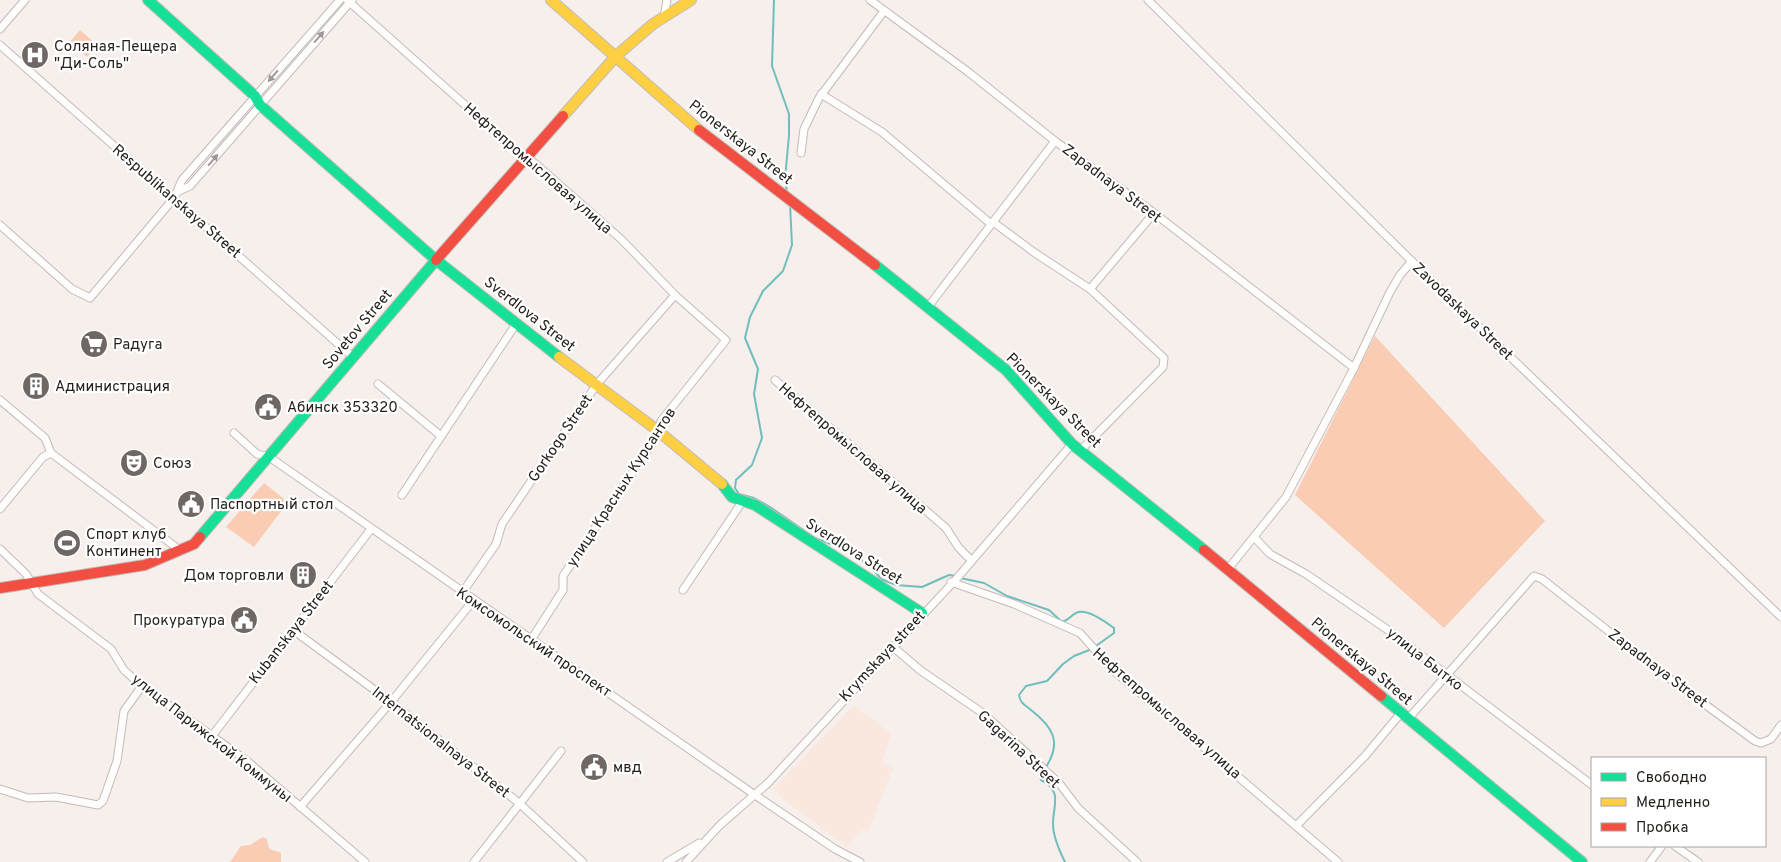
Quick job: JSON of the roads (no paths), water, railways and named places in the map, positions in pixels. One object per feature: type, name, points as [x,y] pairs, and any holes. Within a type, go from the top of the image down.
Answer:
[{"type":"street","points":[[0,29],[25,0]]},
{"type":"street","name":"Sverdlova Street","points":[[148,0],[436,260],[516,324],[658,430],[719,480],[732,497],[755,505],[922,613]]},
{"type":"street","points":[[258,100],[340,0]]},
{"type":"street","name":"Pionerskaya Street","points":[[551,0],[700,130],[928,307],[1020,383],[1076,448],[1228,569],[1582,862]]},
{"type":"street","points":[[664,17],[667,0]]},
{"type":"street","name":"Sovetov Street","points":[[0,588],[116,571],[145,564],[181,551],[194,544],[436,260],[616,56],[637,36],[691,0]]},
{"type":"street","name":"Zapadnaya Street","points":[[870,0],[967,71],[1055,141],[1154,213],[1354,368]]},
{"type":"street","name":"Zavodaskaya Street","points":[[1148,0],[1412,261],[1781,617]]},
{"type":"street","points":[[0,224],[72,289],[90,298],[176,195],[182,180],[350,1]]},
{"type":"street","name":"Нефтепромысловая улица","points":[[350,1],[527,159],[622,240],[676,295],[726,340]]},
{"type":"street","points":[[801,153],[804,129],[821,94],[884,11]]},
{"type":"street","name":"Respublikanskaya Street","points":[[0,46],[176,195],[353,357]]},
{"type":"street","points":[[821,94],[882,132],[992,223],[1090,289],[1154,213]]},
{"type":"street","points":[[928,307],[1055,141]]},
{"type":"street","points":[[1228,569],[1286,497],[1354,368],[1390,292],[1400,275],[1412,261]]},
{"type":"street","name":"Krymskaya street","points":[[686,862],[706,839],[755,796],[1076,448],[1159,371],[1165,363],[1164,358],[1090,289]]},
{"type":"street","name":"Gorkogo Street","points":[[462,593],[496,544],[502,524],[597,384],[676,295]]},
{"type":"street","points":[[402,495],[516,324]]},
{"type":"street","name":"улица Красных Курсантов","points":[[532,640],[563,590],[563,576],[655,439],[661,421],[726,340]]},
{"type":"street","name":"Нефтепромысловая улица","points":[[775,380],[946,528],[958,548],[971,560]]},
{"type":"street","points":[[378,384],[441,436]]},
{"type":"street","points":[[0,400],[45,438],[51,453],[181,551]]},
{"type":"street","name":"Комсомольский проспект","points":[[234,433],[258,454],[268,457],[755,796],[835,849],[860,862]]},
{"type":"street","points":[[0,509],[43,456],[51,453]]},
{"type":"street","points":[[682,590],[742,502]]},
{"type":"street","name":"Kubanskaya Street","points":[[212,736],[371,529]]},
{"type":"street","name":"улица Бытко","points":[[1254,537],[1270,554],[1306,574],[1388,630],[1446,676],[1591,784]]},
{"type":"street","name":"улица Парижской Коммуны","points":[[0,550],[26,574],[38,594],[111,649],[124,670],[142,686],[247,761],[364,862]]},
{"type":"street","name":"Zapadnaya Street","points":[[1446,676],[1534,576],[1542,579],[1755,741],[1761,743],[1771,739],[1781,725]]},
{"type":"street","name":"Нефтепромысловая улица","points":[[951,582],[1014,604],[1080,633],[1092,649],[1113,670],[1297,825],[1338,862]]},
{"type":"street","points":[[300,807],[391,702],[473,601]]},
{"type":"street","name":"Internatsionalnaya Street","points":[[293,630],[391,702],[519,803],[583,862]]},
{"type":"street","name":"Gagarina Street","points":[[892,646],[920,670],[984,714],[1059,783],[1078,808],[1138,862]]},
{"type":"street","points":[[1297,825],[1446,676]]},
{"type":"street","points":[[0,789],[28,798],[56,797],[98,805],[103,801],[117,761],[126,707],[142,686]]},
{"type":"street","points":[[474,862],[561,751]]},
{"type":"street","points":[[667,862],[706,839]]},
{"type":"street","points":[[1650,862],[1661,847]]},
{"type":"street","points":[[1676,847],[1698,862]]},
{"type":"street","name":"Комсомольский проспект","points":[[835,849],[849,862]]},
{"type":"waterway","points":[[774,0],[772,66],[789,114],[785,179],[787,192]]},
{"type":"waterway","points":[[790,204],[792,245],[783,271],[763,291],[750,317],[745,338],[758,369],[754,394],[762,438],[752,465],[736,480],[735,488],[739,494],[754,498],[770,507],[815,538],[849,551],[871,567],[881,579],[896,585],[922,587],[949,575],[956,576]]},
{"type":"waterway","points":[[960,578],[984,583],[1007,596],[1049,610],[1062,622],[1080,612],[1096,616],[1114,628],[1114,633],[1096,646]]},
{"type":"waterway","points":[[1046,767],[1054,750],[1053,736],[1050,729],[1039,716],[1022,702],[1019,695],[1026,686],[1047,681],[1063,664],[1074,656],[1092,649]]},
{"type":"waterway","points":[[1043,770],[1040,776],[1041,780],[1048,784],[1054,794],[1053,829],[1065,862]]},
{"type":"place","name":"Соляная-Пещера \"Ди-Соль\"","points":[[35,55]]},
{"type":"place","name":"Радуга","points":[[94,344]]},
{"type":"place","name":"Администрация","points":[[36,386]]},
{"type":"place","name":"Абинск 353320","points":[[268,407]]},
{"type":"place","name":"Союз","points":[[134,463]]},
{"type":"place","name":"Паспортный стол","points":[[191,504]]},
{"type":"place","name":"Спорт клуб Континент","points":[[67,543]]},
{"type":"place","name":"Дом торговли","points":[[303,575]]},
{"type":"place","name":"Прокуратура","points":[[244,620]]},
{"type":"place","name":"мвд","points":[[594,767]]}]
